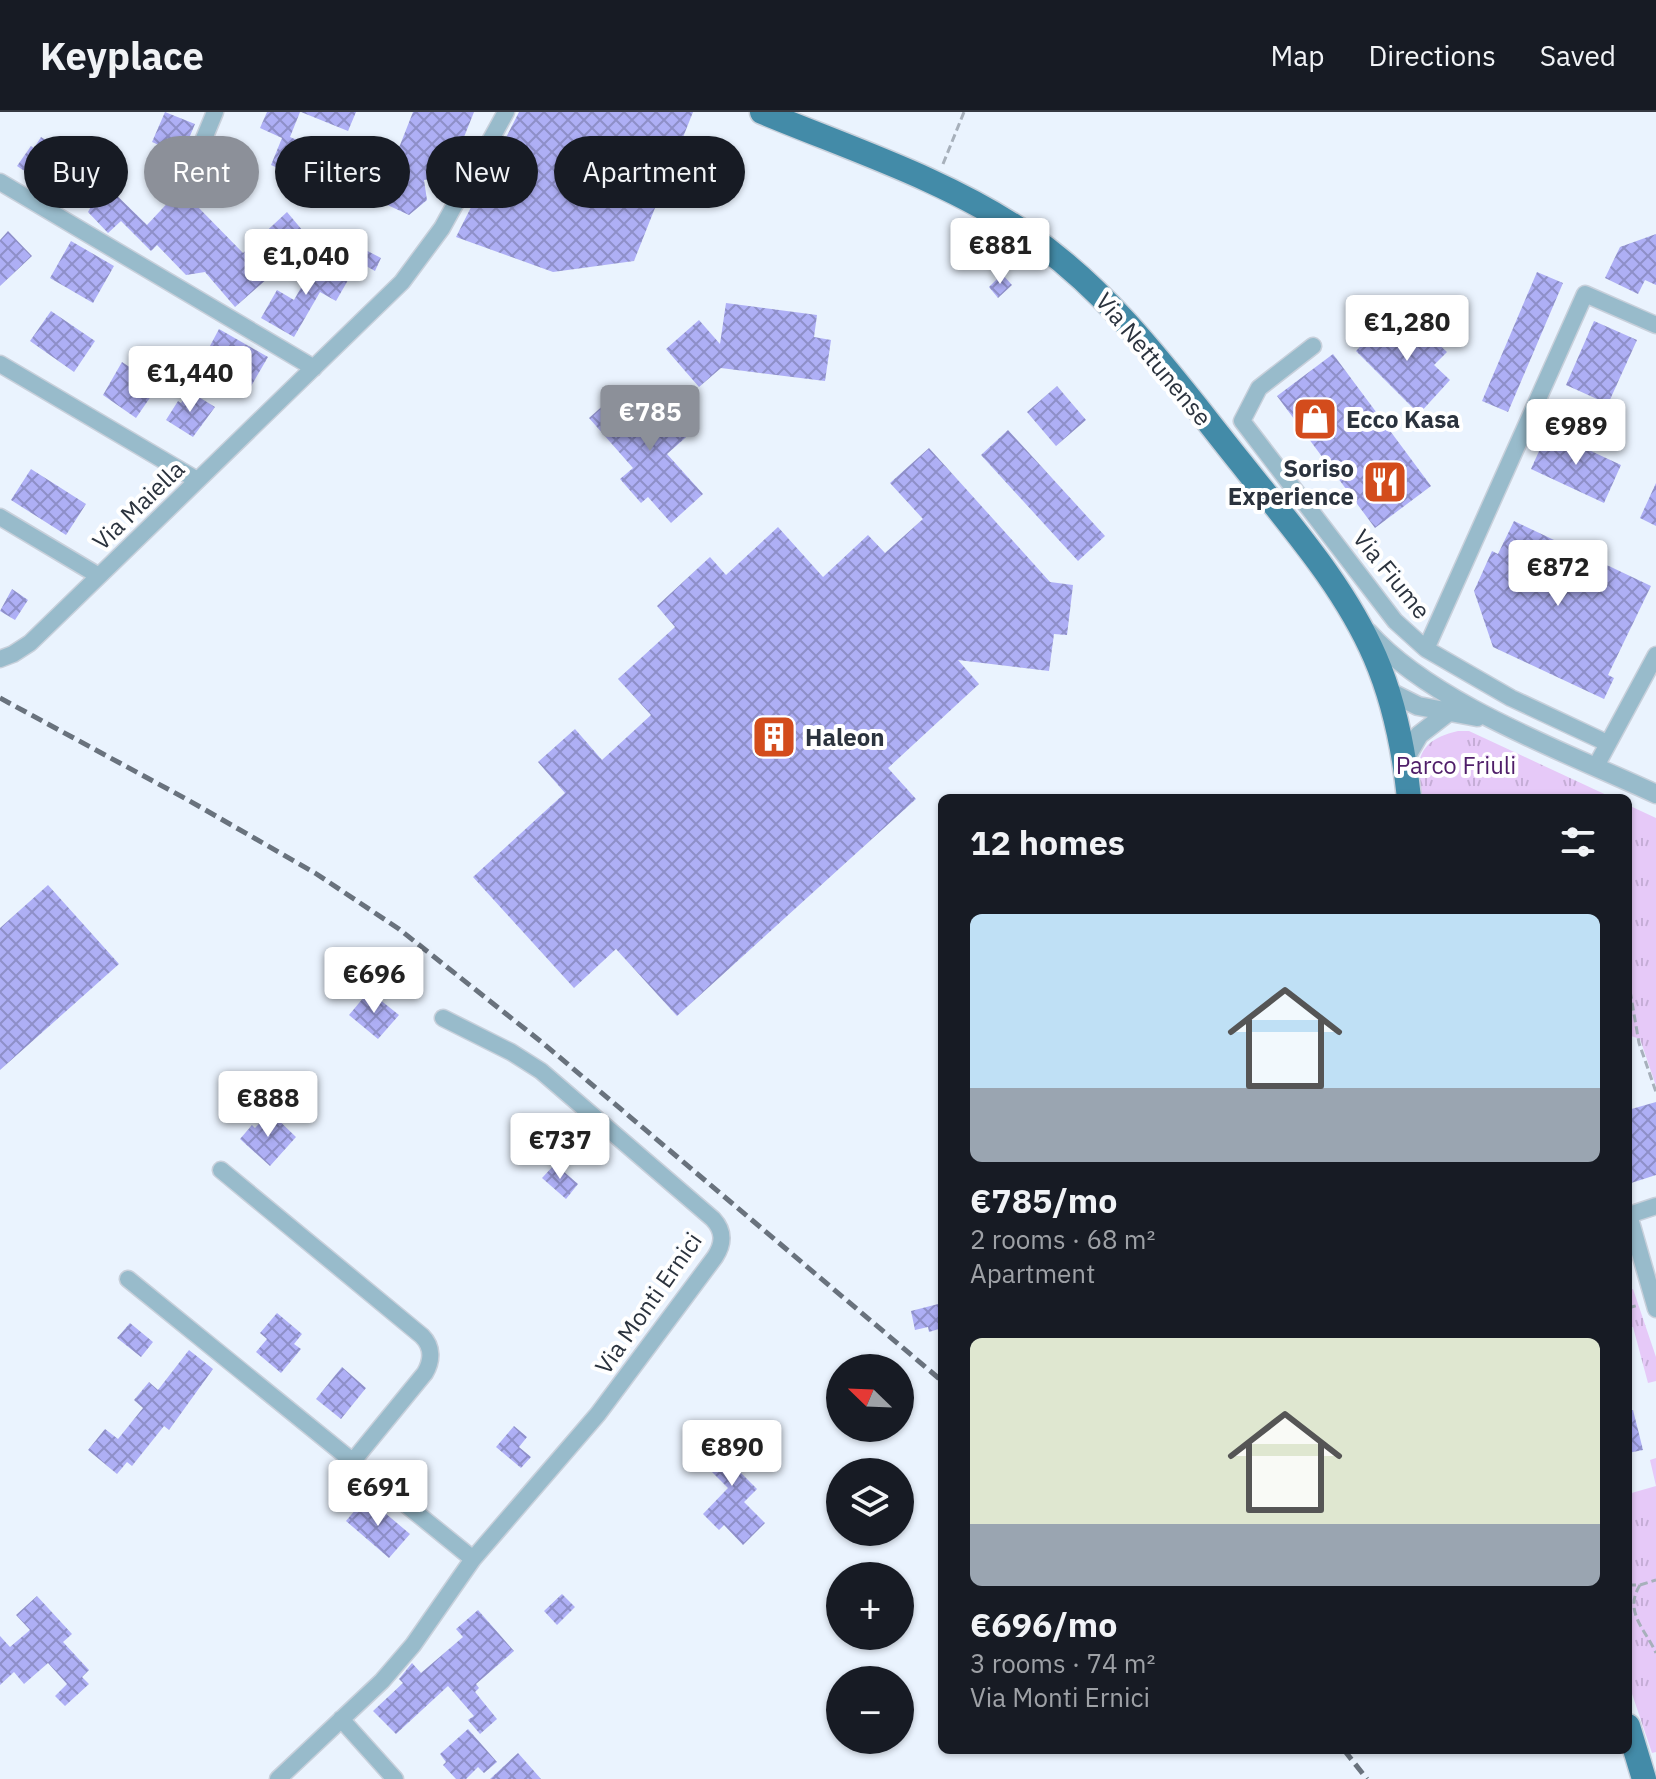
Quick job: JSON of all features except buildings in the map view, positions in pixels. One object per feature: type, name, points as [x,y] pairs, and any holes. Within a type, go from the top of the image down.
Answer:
[{"type":"main road","name":"Via Nettunense","points":[[762,112],[935,184],[995,215],[1028,235],[1074,271],[1118,313],[1285,519],[1355,618],[1388,691],[1408,794]]},
{"type":"main road","points":[[1632,1739],[1644,1779]]},
{"type":"street","points":[[205,136],[215,112]]},
{"type":"street","name":"Via Maiella","points":[[0,659],[24,648],[394,290],[420,261],[442,228],[506,112]]},
{"type":"street","points":[[0,182],[314,368]]},
{"type":"street","name":"Via Fiume","points":[[1426,649],[1585,294],[1656,325]]},
{"type":"street","name":"Via Fiume","points":[[1313,346],[1259,388],[1242,421],[1395,621],[1426,649],[1511,698],[1607,743]]},
{"type":"street","points":[[0,364],[197,480]]},
{"type":"street","points":[[0,517],[99,576]]},
{"type":"street","points":[[1355,618],[1381,647],[1448,699],[1656,794]]},
{"type":"street","points":[[1596,766],[1656,655]]},
{"type":"street","points":[[1404,761],[1419,735],[1467,674]]},
{"type":"street","points":[[1388,691],[1418,706],[1448,699]]},
{"type":"street","name":"Via Monti Ernici","points":[[278,1779],[407,1652],[473,1559],[629,1374],[715,1257],[722,1238],[713,1219],[551,1079],[511,1052],[443,1018]]},
{"type":"street","points":[[221,1170],[429,1345],[430,1359],[425,1373],[353,1461]]},
{"type":"street","points":[[1632,1214],[1656,1206]]},
{"type":"street","points":[[1632,1229],[1649,1306]]},
{"type":"street","points":[[128,1279],[473,1559]]},
{"type":"street","points":[[341,1719],[395,1779]]},
{"type":"path","points":[[935,184],[964,112]]},
{"type":"path","points":[[1632,1002],[1639,1043],[1656,1092]]},
{"type":"path","points":[[1632,1585],[1656,1580]]},
{"type":"path","points":[[1640,1585],[1634,1600],[1635,1616],[1656,1653]]},
{"type":"green space","name":"Parco Friuli","points":[[1469,731],[1604,794],[1421,794],[1419,764],[1422,755],[1426,747],[1444,735]]},
{"type":"green space","points":[[1632,807],[1656,818],[1656,1086],[1640,1039],[1632,1036]]},
{"type":"green space","points":[[1632,1289],[1656,1357],[1656,1381],[1648,1383],[1632,1327]]},
{"type":"green space","points":[[1656,1458],[1656,1486],[1650,1460]]},
{"type":"green space","points":[[1656,1486],[1656,1752],[1652,1753],[1632,1694],[1632,1493]]},
{"type":"railway","points":[[0,698],[315,873],[399,929],[544,1044],[938,1378]]},
{"type":"railway","points":[[1347,1754],[1367,1779]]},
{"type":"place","name":"Ecco Kasa","points":[[1315,419]]},
{"type":"place","name":"Soriso Experience","points":[[1385,482]]},
{"type":"place","name":"Haleon","points":[[774,737]]}]
